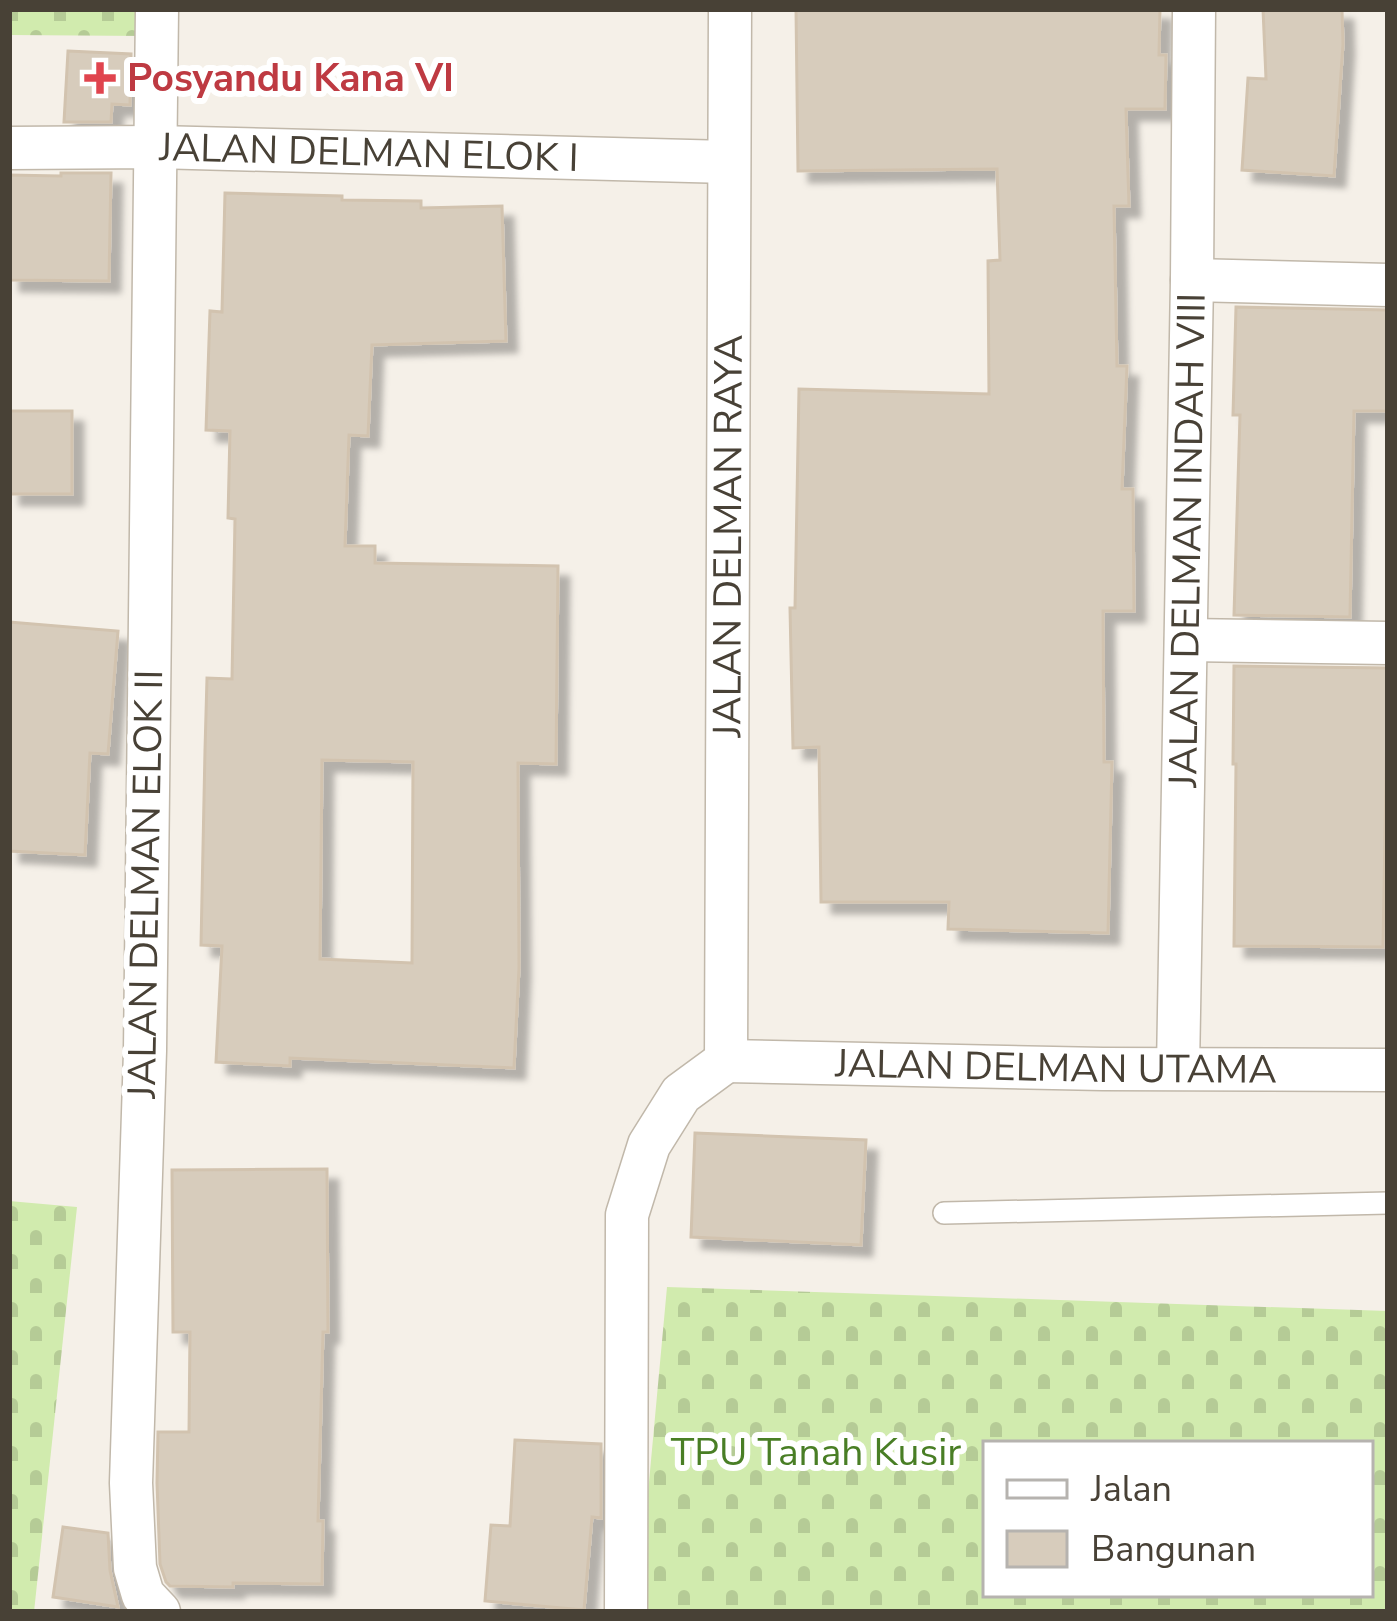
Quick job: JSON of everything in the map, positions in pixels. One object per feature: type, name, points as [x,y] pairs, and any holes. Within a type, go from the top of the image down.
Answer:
[{"type":"street","name":"JALAN DELMAN ELOK II","points":[[157,9],[145,1051],[130,1484],[135,1568],[143,1595],[159,1612]]},
{"type":"street","name":"JALAN DELMAN RAYA","points":[[726,1061],[730,9]]},
{"type":"street","name":"JALAN DELMAN INDAH VIII","points":[[1178,1069],[1194,9]]},
{"type":"street","name":"JALAN DELMAN ELOK I","points":[[9,148],[156,147],[728,162]]},
{"type":"street","points":[[1192,280],[1388,284]]},
{"type":"street","points":[[1186,640],[1388,643]]},
{"type":"street","points":[[626,1612],[627,1215],[650,1145],[681,1094],[726,1061]]},
{"type":"street","name":"JALAN DELMAN UTAMA","points":[[726,1061],[1388,1070]]},
{"type":"lane","points":[[944,1213],[1388,1203]]},
{"type":"green space","points":[[9,9],[146,9],[146,36],[9,35]]},
{"type":"green space","points":[[9,1201],[77,1207],[34,1612],[9,1612]]},
{"type":"green space","name":"TPU Tanah Kusir","points":[[667,1287],[1388,1311],[1388,1612],[637,1612]]},
{"type":"building","points":[[796,9],[1160,9],[1159,55],[1166,55],[1165,109],[1126,109],[1129,206],[1114,206],[1117,366],[1127,366],[1122,489],[1133,489],[1134,611],[1103,611],[1104,762],[1112,762],[1108,933],[948,929],[949,902],[821,902],[819,747],[793,748],[790,608],[795,608],[799,389],[989,394],[988,261],[1000,260],[997,169],[798,171]]},
{"type":"building","points":[[1263,9],[1342,9],[1334,176],[1242,170],[1248,78],[1266,79]]},
{"type":"building","name":"Posyandu Kana VI","points":[[68,51],[131,54],[130,105],[112,104],[111,122],[64,122]]},
{"type":"building","points":[[111,173],[109,281],[9,280],[9,175]]},
{"type":"building","points":[[225,193],[421,201],[421,208],[502,206],[506,341],[372,345],[368,436],[349,435],[345,546],[375,546],[375,563],[558,566],[556,764],[518,763],[519,968],[514,1068],[290,1058],[290,1066],[216,1062],[222,946],[201,945],[207,678],[232,679],[235,519],[228,518],[230,431],[206,430],[210,311],[222,312]],"holes":[[[322,760],[413,762],[412,963],[320,959]]]},
{"type":"building","points":[[1236,307],[1388,310],[1388,411],[1354,411],[1350,617],[1234,615],[1240,415],[1233,415]]},
{"type":"building","points":[[9,411],[72,411],[72,494],[9,494]]},
{"type":"building","points":[[9,622],[118,631],[108,754],[90,753],[85,855],[9,851]]},
{"type":"building","points":[[1234,666],[1388,668],[1383,947],[1234,946]]},
{"type":"building","points":[[695,1133],[866,1140],[861,1245],[691,1237]]},
{"type":"building","points":[[327,1169],[328,1332],[323,1332],[318,1521],[323,1521],[322,1584],[170,1586],[160,1564],[158,1432],[189,1432],[190,1332],[173,1332],[172,1170]]},
{"type":"building","points":[[515,1440],[601,1444],[601,1518],[592,1517],[584,1610],[485,1601],[491,1525],[510,1526]]},
{"type":"building","points":[[63,1527],[108,1533],[118,1607],[53,1597]]},
{"type":"place","name":"Posyandu Kana VI","points":[[100,78]]}]
